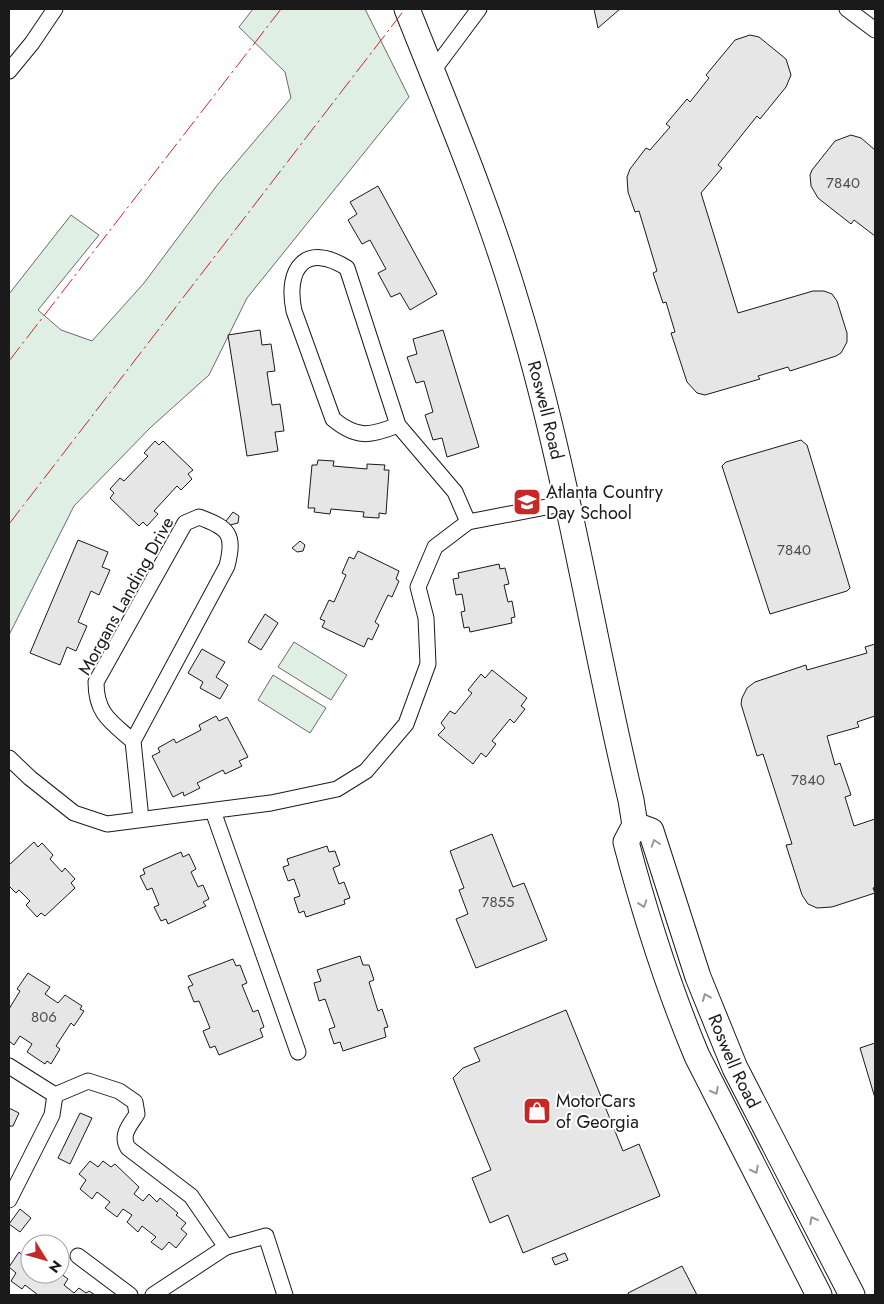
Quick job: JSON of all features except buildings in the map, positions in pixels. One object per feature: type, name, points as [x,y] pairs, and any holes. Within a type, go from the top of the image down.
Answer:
[{"type":"main road","name":"Roswell Road","points":[[407,9],[484,209],[518,306],[544,402],[635,825],[626,842],[640,895],[685,1026],[702,1065],[819,1295]]},
{"type":"main road","name":"Roswell Road","points":[[635,825],[652,832],[698,977],[735,1068],[852,1295]]},
{"type":"street","points":[[9,71],[32,43],[55,9]]},
{"type":"street","points":[[432,72],[479,9]]},
{"type":"street","points":[[847,9],[875,30]]},
{"type":"street","points":[[398,425],[373,435],[344,428],[333,419],[294,311],[290,293],[296,271],[311,258],[324,257],[347,268],[398,425],[455,492],[468,522]]},
{"type":"street","points":[[9,758],[30,778],[74,813],[107,824],[313,796],[337,789],[366,771],[406,724],[428,664],[426,618],[418,587],[435,547],[468,522],[567,503]]},
{"type":"street","name":"Morgans Landing Drive","points":[[199,518],[214,523],[228,533],[232,547],[226,566],[133,741],[107,719],[99,708],[96,697],[96,682],[185,523],[199,518]]},
{"type":"street","points":[[133,741],[141,819]]},
{"type":"street","points":[[213,811],[298,1052]]},
{"type":"street","points":[[9,1066],[55,1096]]},
{"type":"street","points":[[55,1096],[88,1081],[118,1091],[135,1102],[137,1114],[125,1132],[124,1142],[128,1148],[191,1196],[226,1247]]},
{"type":"street","points":[[11,1193],[52,1114],[55,1096]]},
{"type":"street","points":[[153,1295],[176,1289],[226,1247],[266,1236],[285,1295]]},
{"type":"street","points":[[78,1256],[130,1295]]},
{"type":"green space","points":[[253,9],[365,9],[409,97],[247,298],[209,375],[151,427],[74,506],[9,635],[9,294],[71,215],[99,235],[38,310],[61,330],[92,341],[144,283],[218,184],[291,98],[285,72],[239,27]]},
{"type":"green space","points":[[294,642],[347,675],[331,700],[278,667]]},
{"type":"green space","points":[[273,675],[326,708],[310,733],[258,700]]},
{"type":"power","points":[[9,361],[281,9]]},
{"type":"power","points":[[9,524],[405,9]]},
{"type":"place","name":"Atlanta Country Day School","points":[[527,502]]},
{"type":"place","name":"MotorCars of Georgia","points":[[537,1111]]}]
